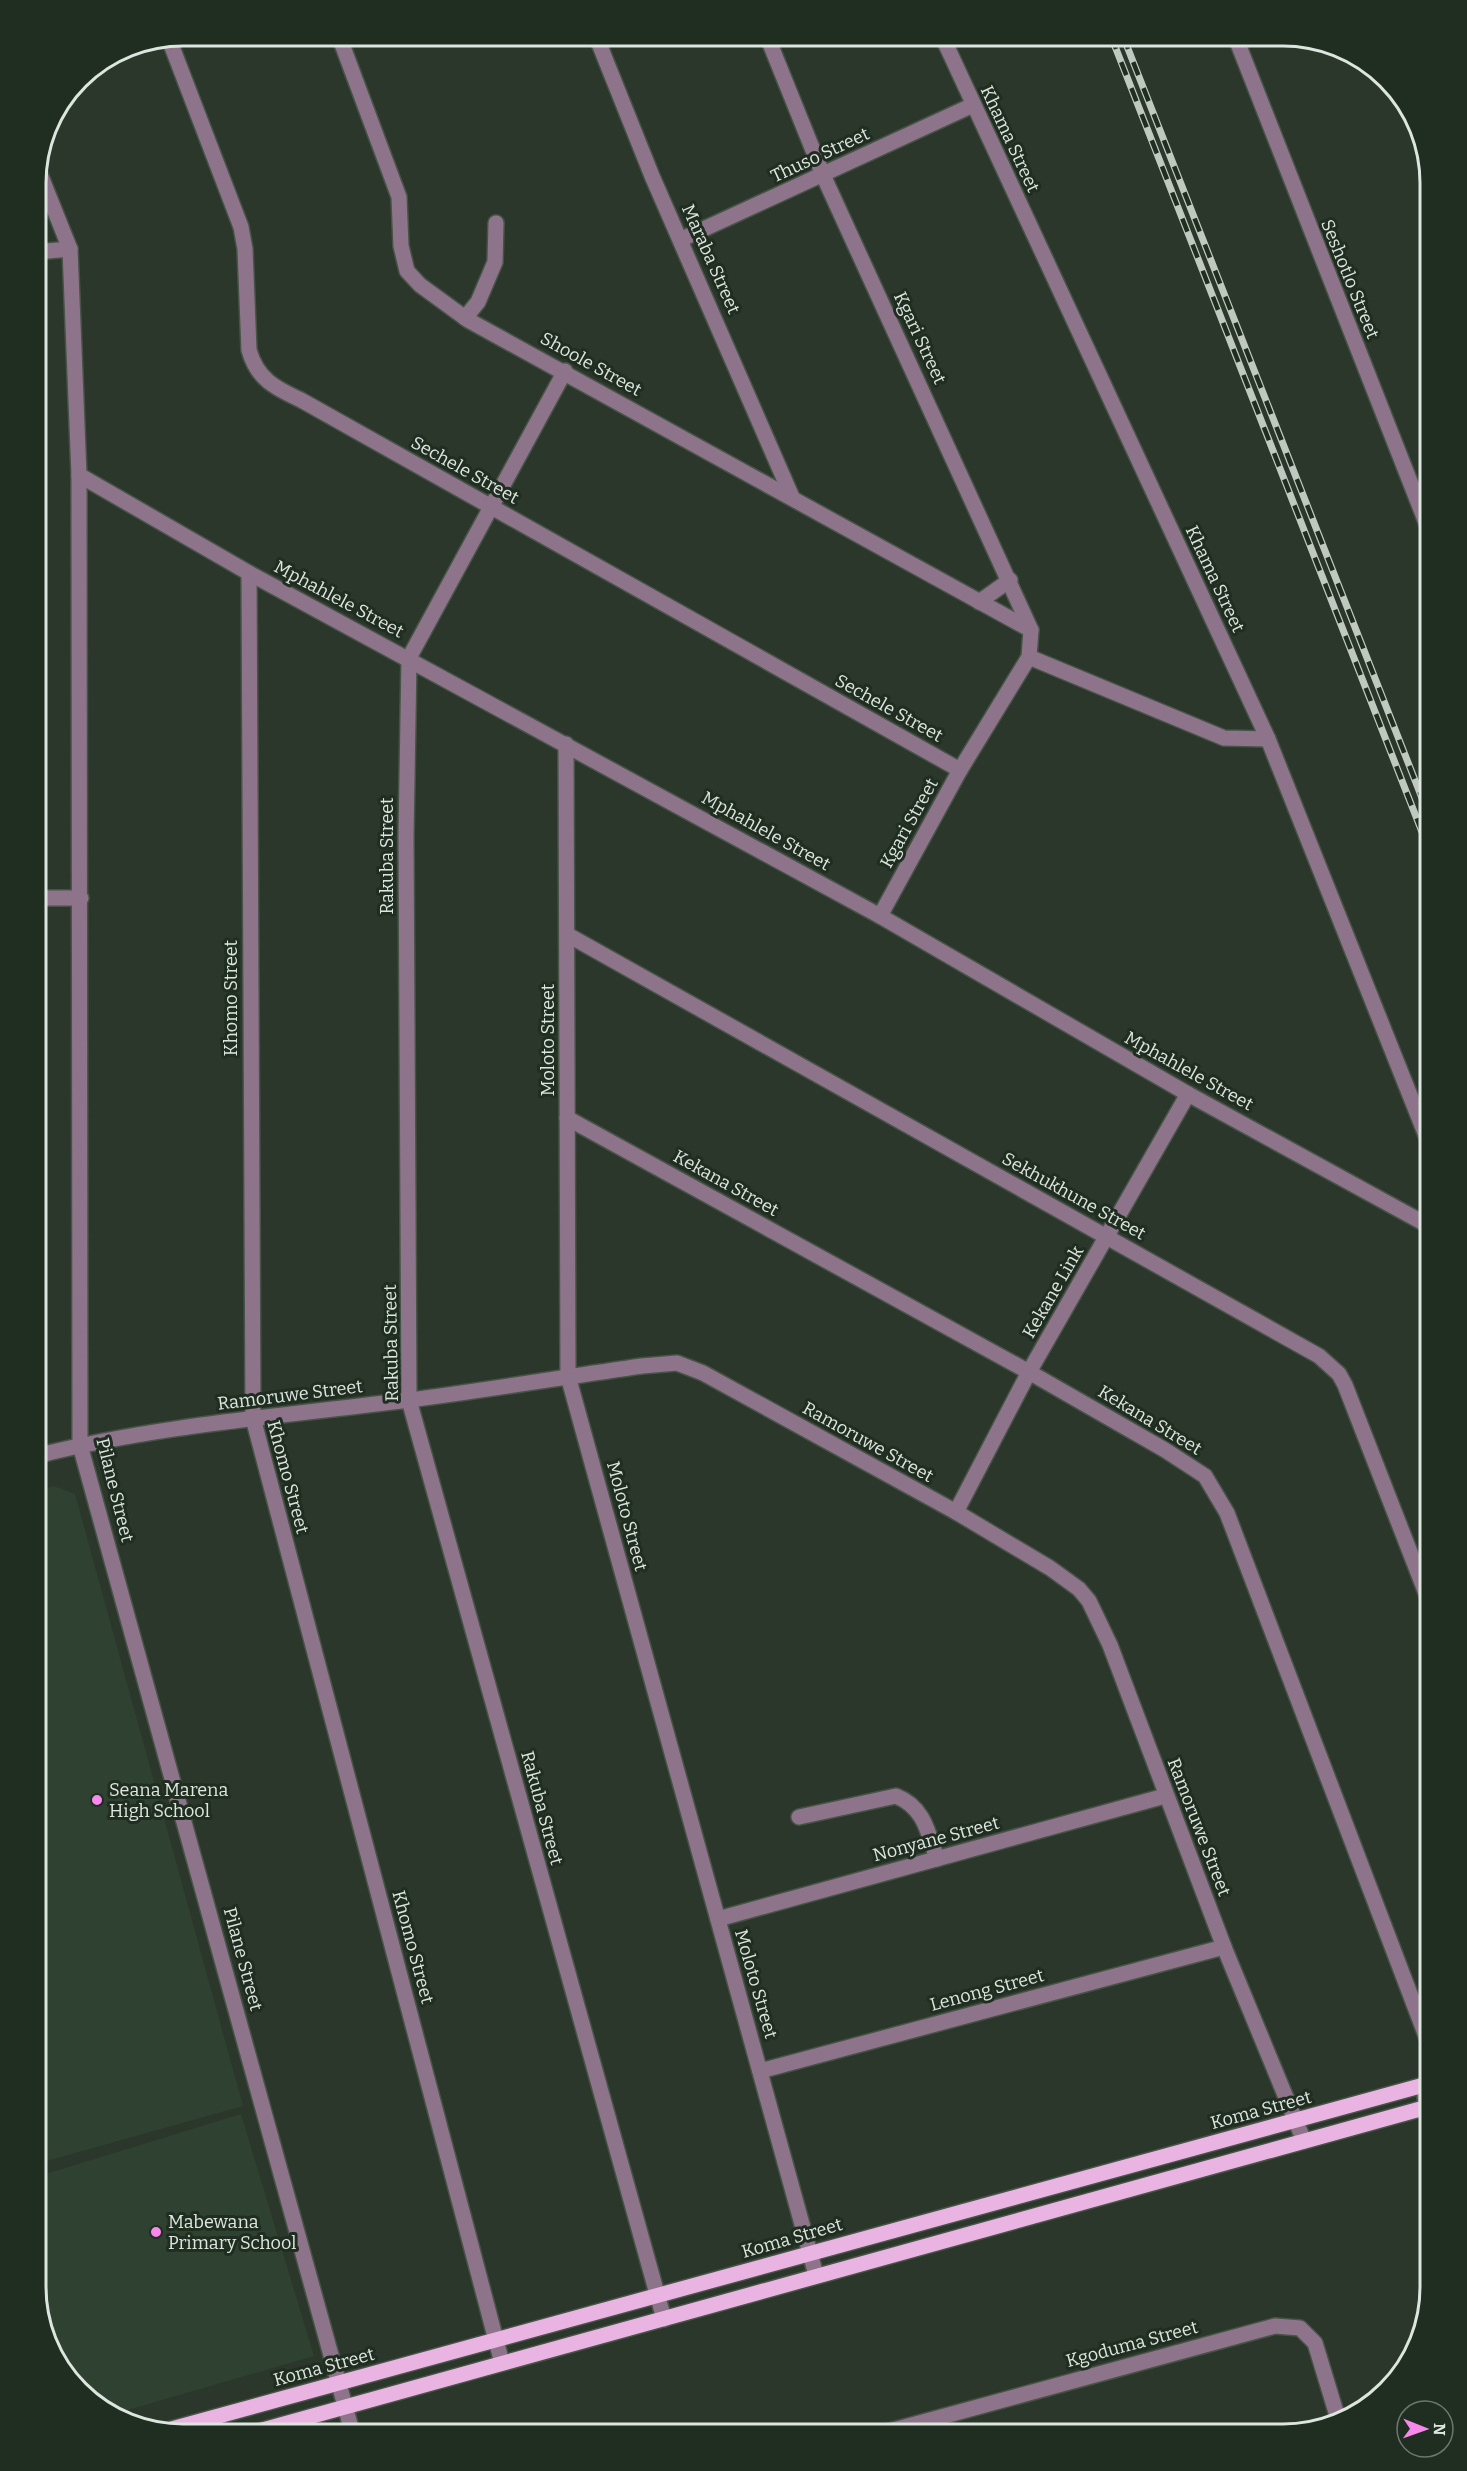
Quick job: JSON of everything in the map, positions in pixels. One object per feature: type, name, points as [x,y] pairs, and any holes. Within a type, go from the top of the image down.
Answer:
[{"type":"main road","name":"Koma Street","points":[[189,2424],[1420,2086]]},
{"type":"main road","points":[[282,2424],[1304,2141],[1420,2113]]},
{"type":"street","name":"Shoole Street","points":[[343,47],[399,197],[401,246],[407,271],[420,285],[465,318],[792,496],[1031,630]]},
{"type":"street","name":"Maraba Street","points":[[600,47],[652,176],[682,239],[792,496]]},
{"type":"street","name":"Kgari Street","points":[[771,47],[823,175],[1010,579],[1031,630],[1029,657],[960,770],[880,916]]},
{"type":"street","name":"Khama Street","points":[[947,47],[1268,739],[1420,1120]]},
{"type":"street","name":"Seshotlo Street","points":[[1239,47],[1420,507]]},
{"type":"street","name":"Sechele Street","points":[[173,48],[241,227],[245,249],[249,350],[253,366],[276,389],[960,770]]},
{"type":"street","name":"Thuso Street","points":[[682,239],[973,105]]},
{"type":"street","name":"Pilane Street","points":[[47,191],[70,249],[79,475],[80,1445],[350,2424]]},
{"type":"street","points":[[465,318],[477,302],[495,262],[496,223]]},
{"type":"street","points":[[47,251],[70,249]]},
{"type":"street","name":"Rakuba Street","points":[[564,371],[409,658],[406,837],[409,1400],[664,2319]]},
{"type":"street","name":"Mphahlele Street","points":[[79,475],[249,573],[880,916],[1188,1094],[1420,1221]]},
{"type":"street","name":"Khomo Street","points":[[249,573],[253,1418],[502,2363]]},
{"type":"street","points":[[979,602],[1010,579]]},
{"type":"street","points":[[1029,657],[1224,738],[1268,739]]},
{"type":"street","name":"Moloto Street","points":[[566,744],[568,1376],[816,2275]]},
{"type":"street","points":[[47,898],[81,898]]},
{"type":"street","name":"Sekhukhune Street","points":[[568,935],[1319,1356],[1339,1374],[1420,1578]]},
{"type":"street","name":"Kekane Link","points":[[956,1512],[1029,1372],[1108,1238],[1188,1094]]},
{"type":"street","name":"Kekana Street","points":[[567,1118],[1029,1372],[1205,1476],[1227,1514],[1420,2020]]},
{"type":"street","name":"Ramoruwe Street","points":[[46,1453],[80,1445],[253,1418],[409,1400],[666,1363],[688,1366],[956,1512],[1050,1568],[1079,1589],[1089,1601],[1110,1645],[1165,1796],[1224,1947],[1304,2141]]},
{"type":"street","points":[[800,1817],[896,1796],[910,1801],[918,1811],[937,1859]]},
{"type":"street","name":"Nonyane Street","points":[[718,1919],[1165,1796]]},
{"type":"street","name":"Lenong Street","points":[[760,2071],[1224,1947]]},
{"type":"street","name":"Kgoduma Street","points":[[914,2424],[1275,2326],[1300,2328],[1315,2343],[1336,2413]]},
{"type":"shaded area","name":"Seana Marena High School","points":[[54,1486],[75,1494],[243,2106],[46,2161],[46,1488]]},
{"type":"shaded area","name":"Mabewana Primary School","points":[[241,2114],[314,2356],[125,2411],[108,2401],[81,2378],[70,2363],[57,2340],[51,2323],[46,2287],[46,2174]]},
{"type":"railway","points":[[1115,47],[1420,827]]},
{"type":"railway","points":[[1127,47],[1420,793]]},
{"type":"place","name":"Seana Marena High School","points":[[97,1800]]},
{"type":"place","name":"Mabewana Primary School","points":[[156,2232]]}]
